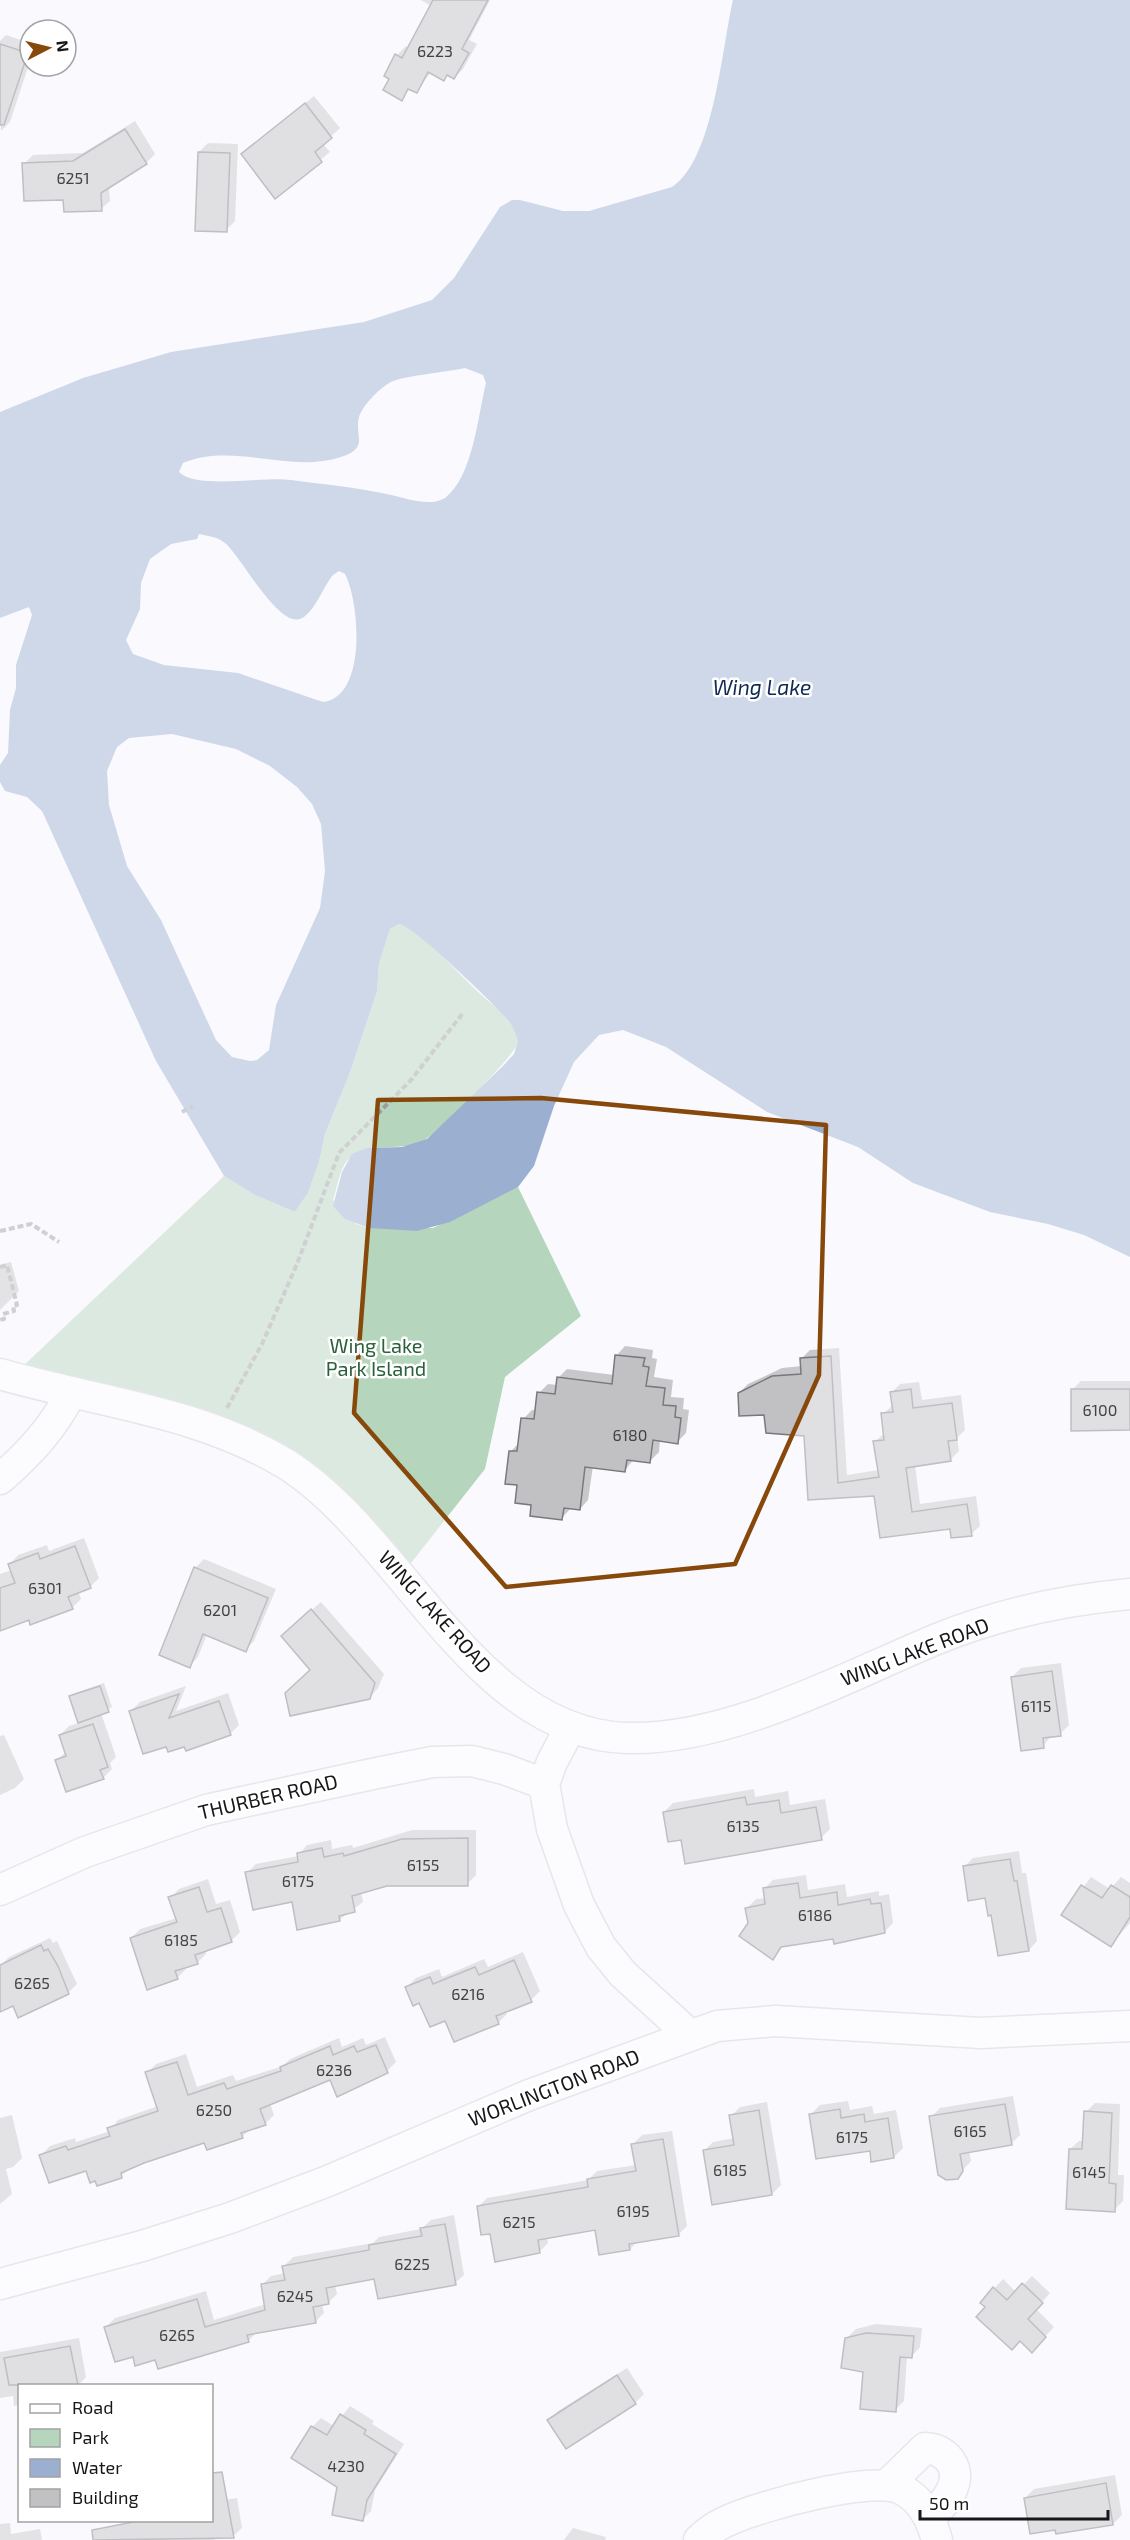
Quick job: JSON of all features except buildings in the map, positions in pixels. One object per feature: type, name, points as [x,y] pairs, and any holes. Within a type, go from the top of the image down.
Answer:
[{"type":"street","name":"WING LAKE ROAD","points":[[0,1374],[71,1393],[164,1413],[216,1430],[285,1464],[330,1497],[350,1517],[410,1589],[487,1671],[520,1698],[570,1728],[597,1735],[628,1738],[683,1732],[721,1724],[785,1703],[976,1626],[1053,1605],[1130,1594]]},
{"type":"street","points":[[0,1479],[41,1441],[58,1418],[71,1393]]},
{"type":"street","points":[[570,1728],[552,1762],[544,1784],[552,1828],[567,1873],[589,1926],[623,1974],[690,2035]]},
{"type":"street","name":"THURBER ROAD","points":[[0,1890],[85,1852],[175,1820],[240,1801],[367,1774],[455,1760],[488,1765],[544,1784]]},
{"type":"street","name":"WORLINGTON ROAD","points":[[0,2284],[142,2246],[230,2218],[328,2181],[529,2095],[717,2026],[776,2021],[981,2033],[1130,2026]]},
{"type":"street","points":[[888,2484],[925,2448],[941,2451],[951,2461],[955,2473],[954,2486],[934,2529]]},
{"type":"street","points":[[699,2540],[716,2527],[750,2512],[860,2486],[888,2484],[912,2496],[934,2529]]},
{"type":"path","points":[[216,1430],[262,1344],[297,1264],[339,1153],[411,1080],[463,1013]]},
{"type":"path","points":[[182,1112],[193,1106]]},
{"type":"path","points":[[0,1231],[31,1224],[59,1242]]},
{"type":"path","points":[[0,1266],[7,1265],[17,1305],[13,1306],[14,1311],[3,1314],[4,1318],[0,1320]]},
{"type":"highlighted area","points":[[541,1098],[826,1125],[819,1375],[735,1564],[506,1587],[354,1413],[378,1100]]},
{"type":"green space","name":"Wing Lake Park Island","points":[[400,924],[419,935],[502,1013],[517,1034],[518,1042],[490,1078],[428,1138],[420,1143],[372,1149],[354,1155],[344,1165],[333,1200],[356,1224],[369,1228],[433,1228],[518,1187],[581,1316],[505,1377],[485,1469],[411,1563],[326,1476],[268,1447],[20,1369],[224,1176],[255,1195],[295,1212],[308,1193],[319,1162],[325,1134],[349,1075],[377,992],[379,964],[390,929]]},
{"type":"water","name":"Wing Lake","points":[[733,0],[1130,0],[1130,1257],[1084,1235],[1048,1224],[990,1212],[913,1183],[858,1147],[767,1112],[666,1047],[623,1030],[599,1035],[574,1062],[554,1106],[534,1166],[518,1187],[450,1222],[417,1231],[369,1228],[345,1219],[333,1206],[342,1172],[352,1154],[367,1148],[402,1147],[427,1139],[503,1066],[514,1054],[518,1041],[510,1022],[487,999],[422,939],[400,924],[390,929],[379,964],[377,992],[349,1075],[325,1134],[319,1162],[308,1193],[295,1212],[255,1195],[224,1176],[156,1061],[42,811],[27,797],[5,791],[0,782],[0,765],[8,753],[10,710],[16,688],[16,665],[32,615],[29,607],[0,618],[0,412],[83,378],[171,352],[364,322],[432,300],[454,278],[500,207],[512,200],[563,211],[589,211],[672,187],[686,173],[698,153],[707,128]],"holes":[[[465,368],[483,375],[486,383],[468,461],[454,488],[440,500],[420,501],[359,489],[291,480],[200,480],[179,472],[183,463],[203,457],[242,456],[302,462],[341,457],[350,453],[358,445],[358,424],[361,412],[371,398],[389,383],[403,378]],[[199,534],[225,543],[273,605],[284,615],[295,619],[309,613],[333,575],[339,571],[345,574],[354,606],[356,647],[353,667],[347,684],[337,696],[323,702],[238,673],[164,665],[133,654],[126,640],[140,609],[141,583],[150,559],[171,544],[197,539]],[[172,734],[236,749],[270,766],[297,787],[312,804],[321,824],[325,871],[320,908],[276,1005],[269,1050],[257,1060],[250,1061],[232,1057],[216,1040],[161,920],[127,866],[109,805],[107,771],[117,747],[129,738]]]}]
